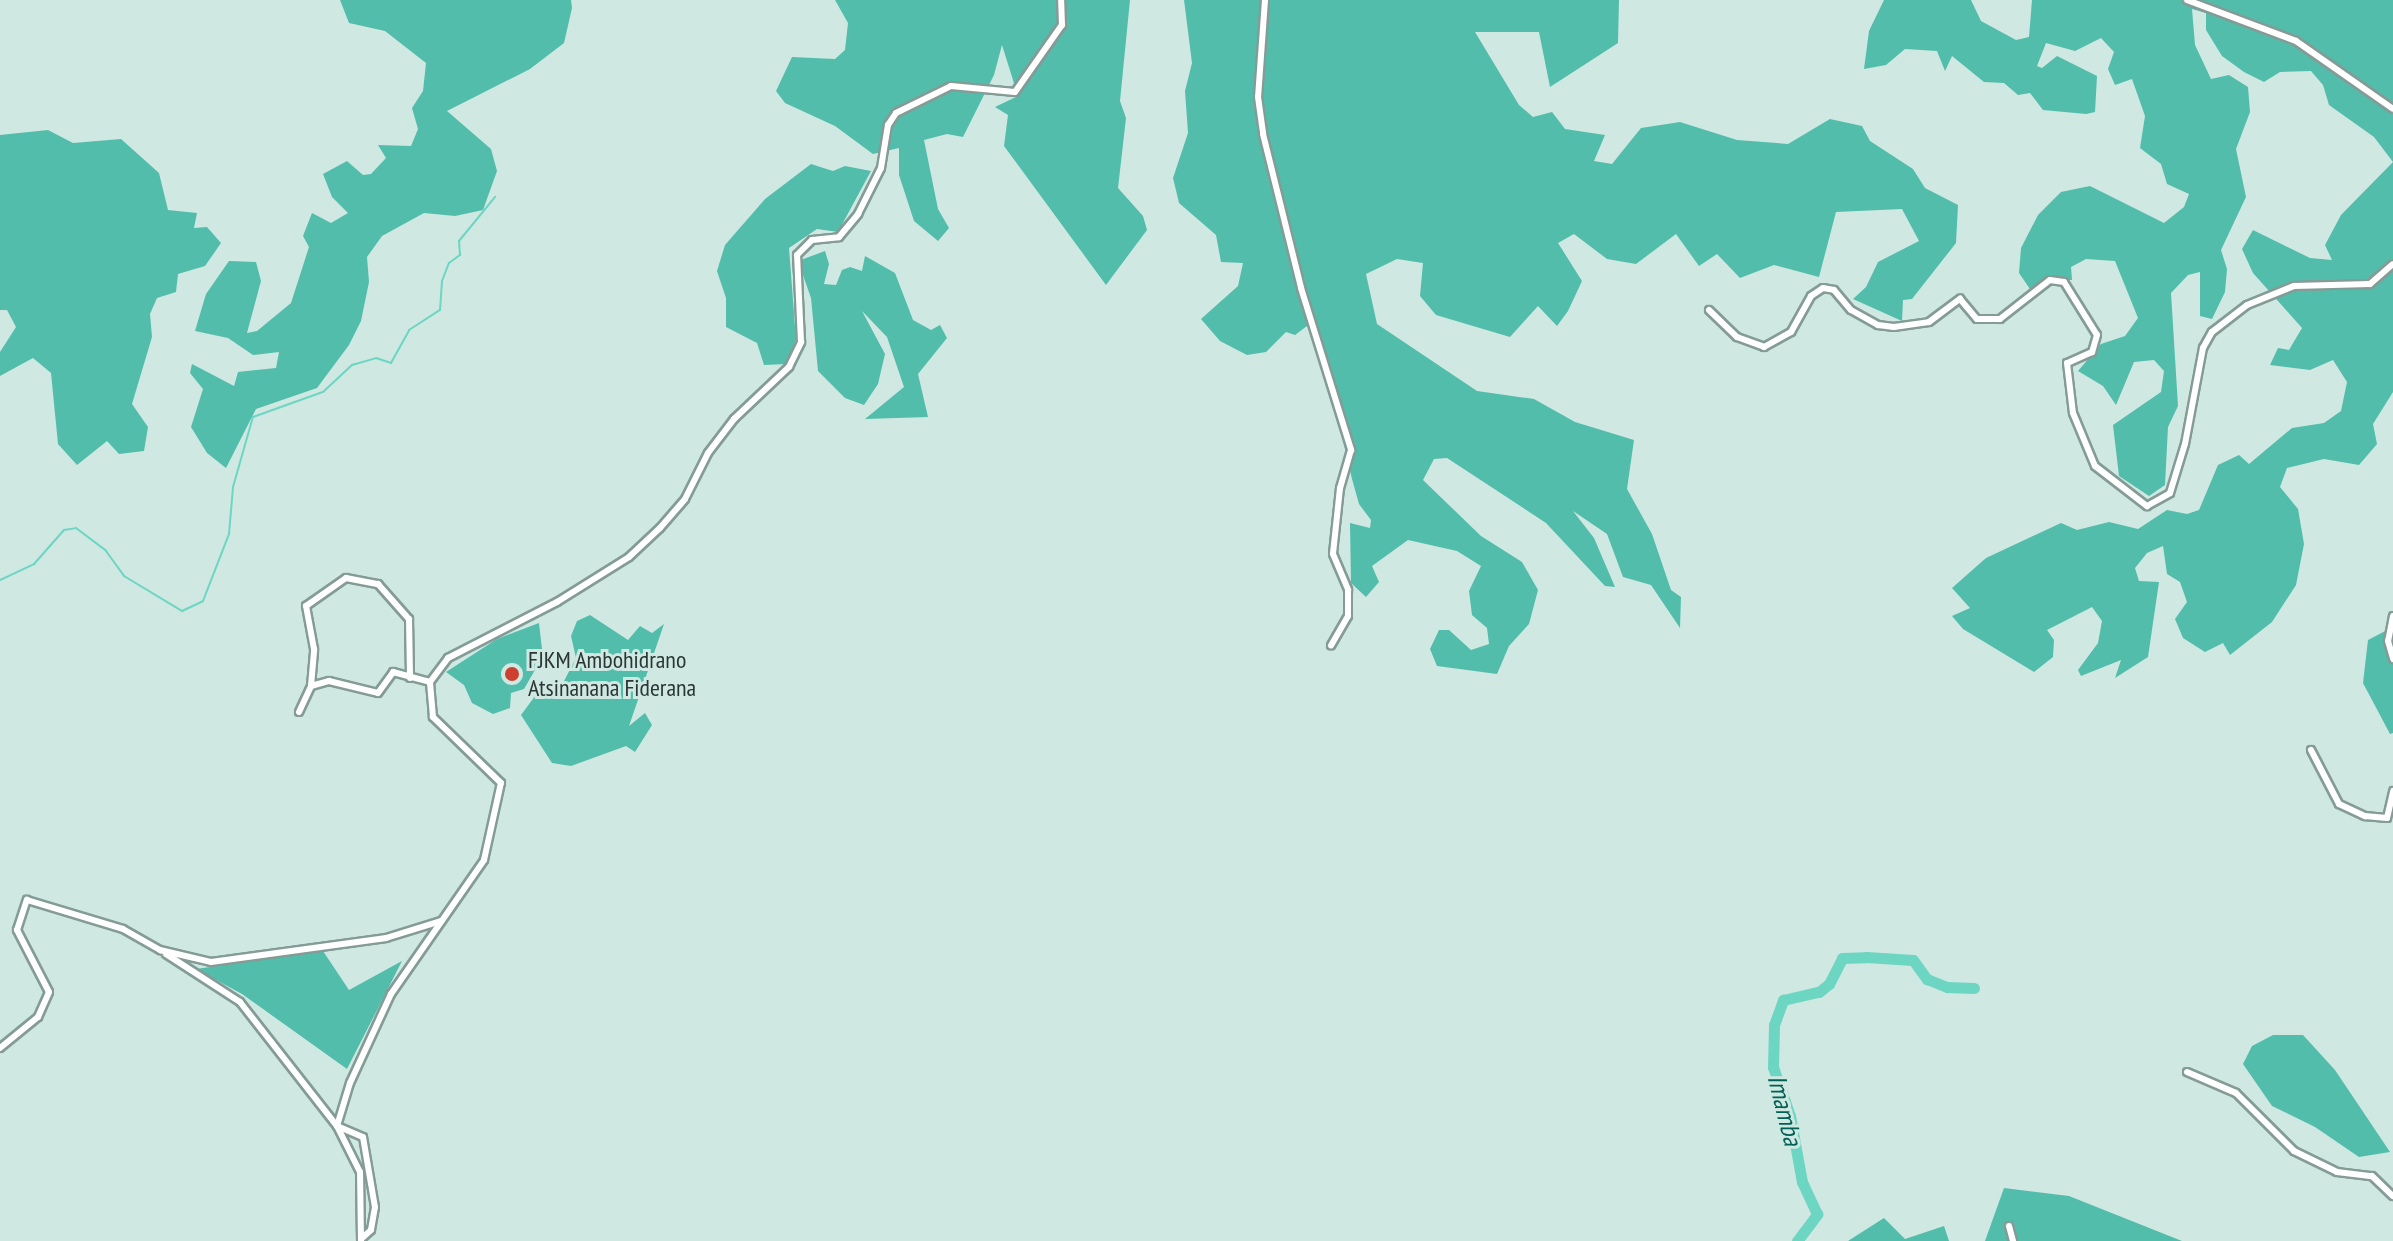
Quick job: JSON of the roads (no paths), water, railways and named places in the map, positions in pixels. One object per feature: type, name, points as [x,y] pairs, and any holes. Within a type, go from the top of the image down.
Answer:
[{"type":"street","points":[[337,1126],[367,1038],[441,921],[484,860],[501,783],[433,717],[430,682],[448,658],[557,602],[629,557],[660,528],[685,499],[708,453],[734,419],[789,367],[801,342],[797,255],[812,240],[839,237],[858,214],[881,168],[888,125],[896,113],[951,86],[1015,92],[1062,25],[1061,0]]},
{"type":"street","points":[[1265,0],[1258,97],[1263,134],[1301,288],[1351,450],[1340,488],[1333,554],[1348,590],[1348,616],[1331,645]]},
{"type":"street","points":[[2191,1],[2296,41],[2393,109]]},
{"type":"street","points":[[1709,310],[1737,337],[1764,347],[1791,332],[1811,296],[1823,288],[1834,290],[1851,310],[1878,325],[1894,327],[1929,322],[1960,299],[1977,319],[2000,319],[2050,280],[2064,282],[2097,335],[2092,352],[2067,363],[2073,413],[2095,466],[2147,506],[2170,493],[2185,444],[2203,348],[2212,332],[2247,305],[2285,289],[2311,282],[2370,284],[2393,264]]},
{"type":"street","points":[[299,712],[311,686],[314,649],[306,606],[346,578],[378,584],[409,619],[410,678]]},
{"type":"street","points":[[2393,616],[2388,641],[2393,659]]},
{"type":"street","points":[[311,686],[329,681],[378,693],[393,672],[430,682]]},
{"type":"street","points":[[2311,750],[2339,804],[2365,816],[2387,818],[2393,791]]},
{"type":"street","points":[[0,1048],[38,1017],[49,992],[17,930],[27,900],[123,929],[240,1002],[337,1126],[360,1172],[361,1240]]},
{"type":"street","points":[[160,950],[211,962],[386,938],[441,921]]},
{"type":"street","points":[[2187,1072],[2236,1093],[2294,1151],[2337,1172],[2372,1176],[2393,1196]]},
{"type":"street","points":[[337,1126],[355,1131],[368,1151],[375,1207],[371,1230],[361,1240]]},
{"type":"street","points":[[2009,1226],[2013,1241]]},
{"type":"waterway","points":[[0,580],[34,564],[64,530],[76,528],[106,551],[124,576],[182,611],[203,601],[229,534],[233,487],[253,417],[323,392],[352,365],[376,358],[391,363],[409,330],[440,310],[442,281],[449,263],[460,255],[459,241],[495,197]]},
{"type":"waterway","name":"Imamba","points":[[1797,1241],[1817,1214],[1802,1182],[1790,1116],[1773,1067],[1774,1025],[1783,1000],[1819,992],[1829,984],[1842,958],[1913,960],[1927,979],[1947,987],[1974,988]]},
{"type":"place","name":"FJKM Ambohidrano Atsinanana Fiderana","points":[[512,674]]}]
